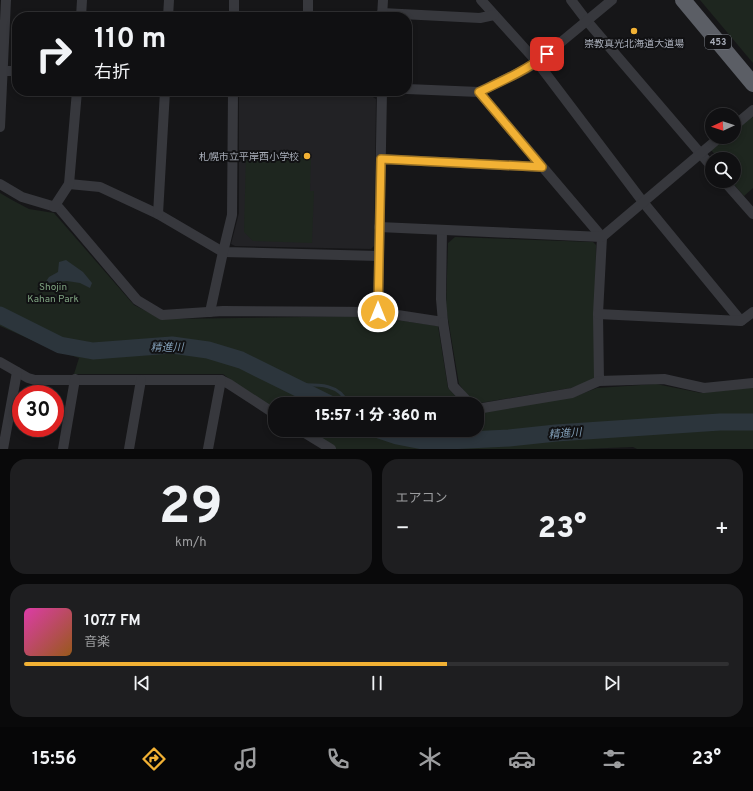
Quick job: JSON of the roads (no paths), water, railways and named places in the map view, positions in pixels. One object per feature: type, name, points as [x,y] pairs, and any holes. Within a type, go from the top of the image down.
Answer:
[{"type":"highway","name":"453","points":[[683,0],[753,84]]},
{"type":"street","points":[[0,127],[3,16],[6,0]]},
{"type":"street","points":[[81,12],[82,0]]},
{"type":"street","points":[[168,12],[169,0]]},
{"type":"street","points":[[234,0],[234,12]]},
{"type":"street","points":[[308,0],[308,12]]},
{"type":"street","points":[[382,12],[383,0]]},
{"type":"street","points":[[481,0],[537,62],[643,202],[741,321]]},
{"type":"street","points":[[571,0],[587,21],[705,159]]},
{"type":"street","points":[[412,88],[479,92],[537,62],[612,0]]},
{"type":"street","points":[[412,16],[480,18],[494,15]]},
{"type":"street","points":[[1,71],[12,72]]},
{"type":"street","points":[[479,92],[602,237],[598,314],[599,381]]},
{"type":"street","points":[[54,207],[70,184],[77,96]]},
{"type":"street","points":[[158,214],[165,96]]},
{"type":"street","points":[[210,312],[232,215],[233,96]]},
{"type":"street","points":[[378,312],[382,96]]},
{"type":"street","points":[[741,120],[753,110]]},
{"type":"street","points":[[379,227],[602,237],[711,144]]},
{"type":"street","points":[[381,159],[542,167]]},
{"type":"street","points":[[0,184],[22,197],[59,208],[138,300],[162,316],[210,312],[378,312],[443,322]]},
{"type":"street","points":[[70,184],[100,187],[158,214],[223,252],[379,256]]},
{"type":"street","points":[[730,188],[753,214]]},
{"type":"street","points":[[442,230],[441,299],[443,322],[453,386],[463,397]]},
{"type":"street","points":[[598,314],[741,321],[753,312]]},
{"type":"street","points":[[0,362],[32,379],[221,380],[268,410]]},
{"type":"street","points":[[3,449],[17,372]]},
{"type":"street","points":[[484,408],[572,393],[599,381],[664,379],[704,388],[753,383]]},
{"type":"street","points":[[62,449],[75,380]]},
{"type":"street","points":[[128,449],[141,380]]},
{"type":"street","points":[[208,449],[221,380]]},
{"type":"street","points":[[311,437],[331,449]]},
{"type":"waterway","name":"精進川","points":[[0,315],[60,345],[93,351],[172,345],[208,350],[241,360],[316,397]]},
{"type":"waterway","points":[[292,385],[324,386],[338,391],[344,397]]},
{"type":"waterway","name":"精進川","points":[[402,437],[423,441],[448,441],[509,438],[556,433],[720,422],[753,422]]},
{"type":"place","name":"崇教真光北海道大道場","points":[[634,31]]},
{"type":"place","name":"札幌市立平岸西小学校","points":[[307,156]]},
{"type":"park label","name":"Shojin Kahan Park","points":[[53,292]]}]
